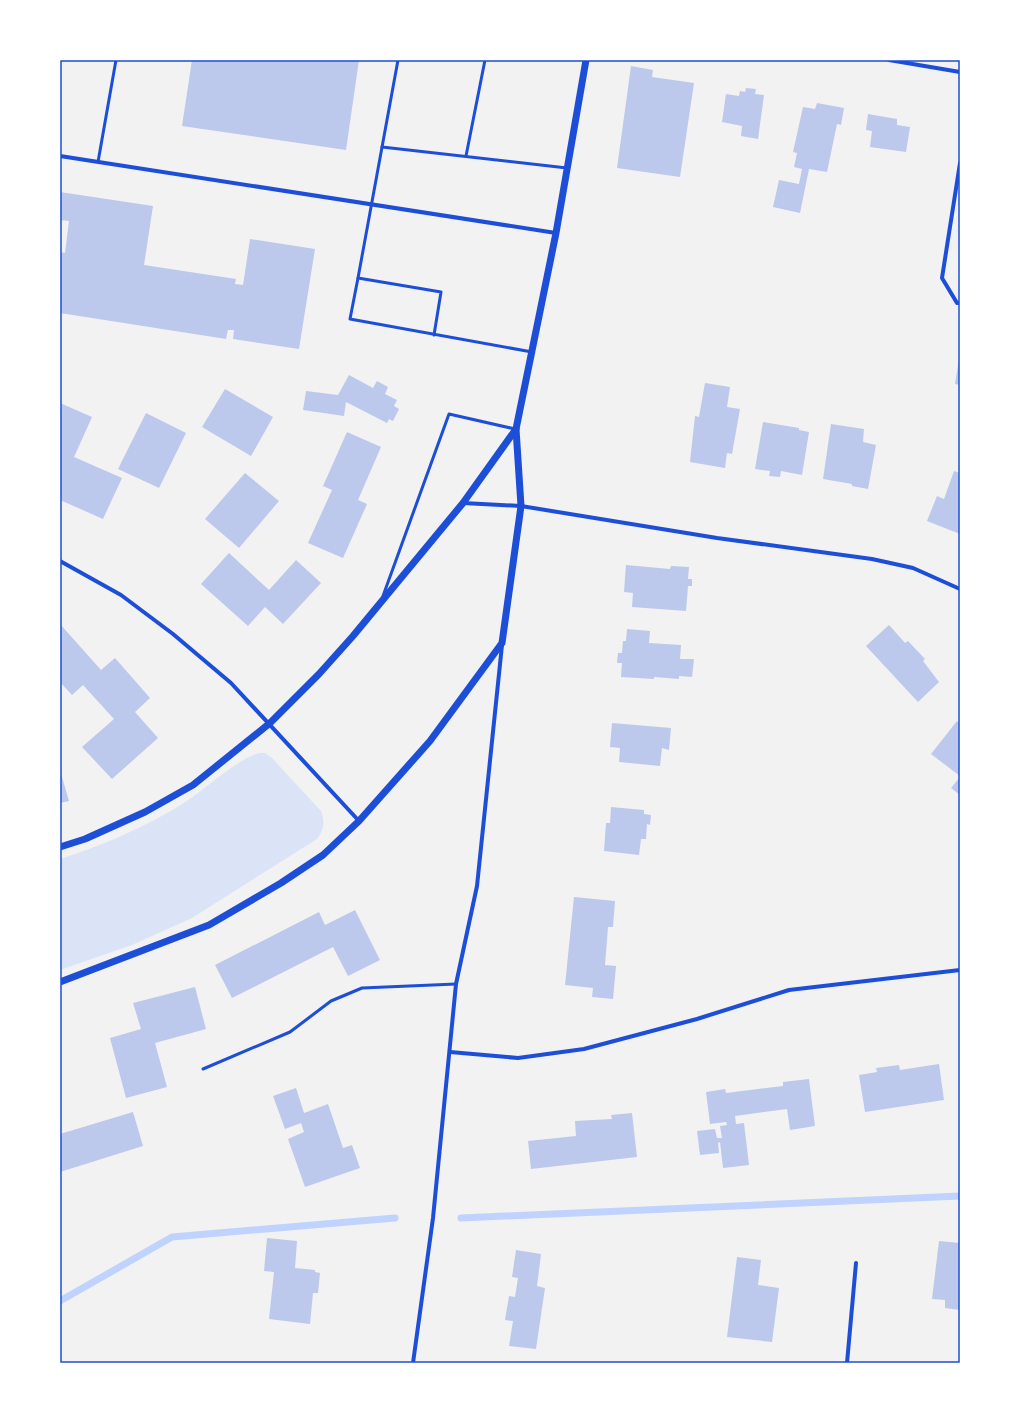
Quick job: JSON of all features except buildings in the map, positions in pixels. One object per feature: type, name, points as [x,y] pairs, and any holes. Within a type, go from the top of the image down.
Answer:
[{"type":"street","points":[[413,1363],[433,1218],[456,984],[477,886],[502,643],[521,506],[516,429],[556,233],[586,60]]},
{"type":"street","points":[[889,60],[960,72]]},
{"type":"street","points":[[60,156],[556,233]]},
{"type":"street","points":[[960,163],[942,278],[957,302],[960,303]]},
{"type":"street","points":[[60,847],[85,839],[146,812],[193,785],[270,723],[319,674],[463,503],[516,429]]},
{"type":"street","points":[[463,503],[521,506],[717,538],[872,558],[913,568],[960,589]]},
{"type":"street","points":[[60,561],[121,595],[173,634],[231,683],[270,723],[359,821]]},
{"type":"street","points":[[60,982],[209,925],[281,883],[323,854],[359,821],[430,741],[502,643]]},
{"type":"street","points":[[450,1052],[518,1058],[584,1049],[696,1019],[789,990],[960,970]]},
{"type":"street","points":[[846,1363],[856,1263]]},
{"type":"lane","points":[[98,162],[116,60]]},
{"type":"lane","points":[[398,60],[350,319],[532,352]]},
{"type":"lane","points":[[466,156],[485,60]]},
{"type":"lane","points":[[382,147],[567,168]]},
{"type":"lane","points":[[358,278],[441,292],[434,335]]},
{"type":"lane","points":[[380,602],[449,414],[516,429]]},
{"type":"lane","points":[[203,1069],[290,1032],[331,1001],[362,988],[456,984]]},
{"type":"shaded area","points":[[260,753],[265,753],[272,758],[321,811],[323,825],[317,839],[192,918],[132,945],[60,970],[60,859],[92,848],[139,828],[184,803],[232,767]]},
{"type":"waterway","points":[[461,1218],[960,1196]]},
{"type":"waterway","points":[[60,1301],[172,1237],[395,1218]]}]
